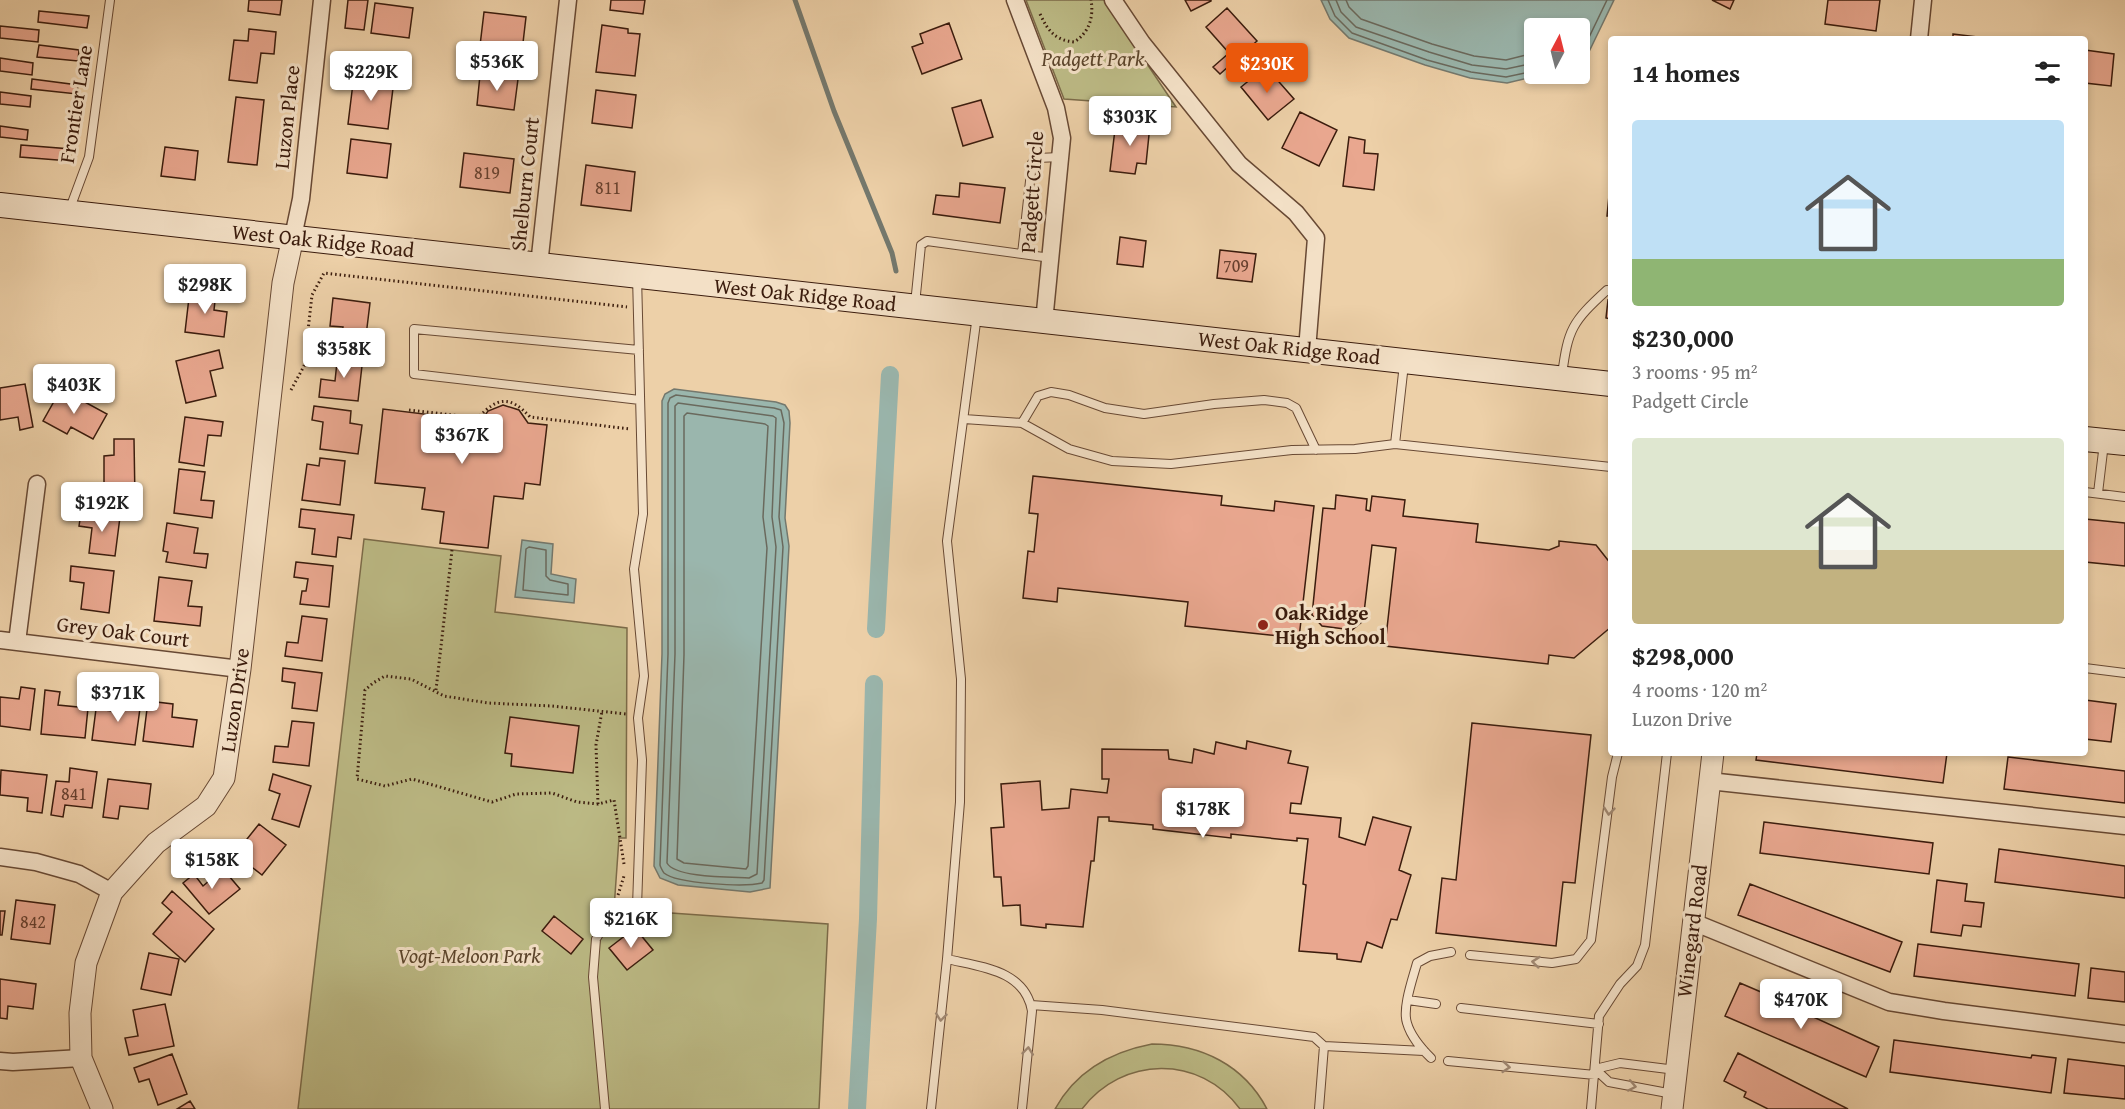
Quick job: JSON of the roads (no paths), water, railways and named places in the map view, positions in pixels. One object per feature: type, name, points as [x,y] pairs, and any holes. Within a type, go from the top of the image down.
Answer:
[{"type":"main road","name":"West Oak Ridge Road","points":[[0,205],[1608,384]]},
{"type":"street","name":"Luzon Place","points":[[293,237],[301,199],[322,0]]},
{"type":"street","name":"Shelburn Court","points":[[539,265],[568,0]]},
{"type":"street","name":"Padgett Circle","points":[[1015,0],[1056,108],[1062,138],[1044,322]]},
{"type":"street","points":[[1113,0],[1142,43],[1239,164],[1296,213],[1316,238],[1307,350]]},
{"type":"street","points":[[1919,36],[1923,0]]},
{"type":"street","name":"Luzon Drive","points":[[102,1109],[81,1058],[80,1013],[86,963],[112,892],[156,843],[206,806],[224,777],[240,669],[283,283],[293,237]]},
{"type":"street","points":[[17,642],[37,484]]},
{"type":"street","name":"Grey Oak Court","points":[[0,640],[240,669]]},
{"type":"street","name":"Winegard Road","points":[[1673,1102],[1713,756]]},
{"type":"street","points":[[1709,781],[2125,826]]},
{"type":"street","points":[[0,857],[36,862],[79,874],[112,892]]},
{"type":"street","points":[[1693,922],[1889,1002],[2125,1034]]},
{"type":"street","points":[[0,1061],[81,1058]]},
{"type":"lane","name":"Frontier Lane","points":[[69,212],[89,157],[110,0]]},
{"type":"lane","points":[[1022,254],[1032,163],[1037,158],[1061,157]]},
{"type":"lane","points":[[915,307],[921,245],[927,241],[1051,258]]},
{"type":"lane","points":[[605,1109],[593,977],[596,939],[615,908],[637,908],[642,760],[638,718],[645,676],[634,569],[643,514],[637,276]]},
{"type":"lane","points":[[1562,379],[1567,339],[1581,314],[1608,290]]},
{"type":"lane","points":[[931,1109],[947,959],[960,802],[961,679],[947,541],[977,314]]},
{"type":"lane","points":[[639,350],[414,329],[414,374],[640,400]]},
{"type":"lane","points":[[1395,444],[1405,361]]},
{"type":"lane","points":[[1022,423],[1038,396],[1051,392],[1069,395],[1105,408],[1144,414],[1214,404],[1264,400],[1287,403],[1296,408],[1316,450]]},
{"type":"lane","points":[[964,419],[1022,423],[1069,449],[1112,461],[1172,464],[1215,457],[1356,449],[1395,444],[1608,467]]},
{"type":"lane","points":[[2098,493],[2105,441]]},
{"type":"lane","points":[[2088,492],[2125,497]]},
{"type":"lane","points":[[2088,668],[2125,673]]},
{"type":"lane","points":[[1470,955],[1552,963],[1576,959],[1591,940],[1612,777],[1617,756]]},
{"type":"lane","points":[[1591,1109],[1599,1016],[1620,984],[1637,966],[1645,945],[1667,756]]},
{"type":"lane","points":[[1431,1058],[1415,1040],[1406,1022],[1408,1000],[1418,963],[1430,956],[1451,952]]},
{"type":"lane","points":[[947,959],[1009,976],[1022,987],[1030,999],[1032,1011],[1022,1109]]},
{"type":"lane","points":[[1408,1000],[1437,1004]]},
{"type":"lane","points":[[1031,1005],[1102,1010],[1314,1037],[1324,1046],[1424,1051]]},
{"type":"lane","points":[[1461,1008],[1599,1024]]},
{"type":"lane","points":[[1318,1109],[1324,1046]]},
{"type":"lane","points":[[1448,1061],[1595,1072],[1620,1063],[1676,1070]]},
{"type":"lane","points":[[1595,1072],[1610,1082],[1673,1102]]},
{"type":"water","points":[[1321,0],[1614,0],[1590,50],[1590,18],[1524,18],[1524,79],[1507,83],[1470,78],[1349,38],[1330,19]]},
{"type":"water","points":[[674,389],[776,402],[785,405],[789,411],[785,518],[789,546],[770,888],[750,892],[678,885],[660,878],[654,866],[662,654],[662,401],[665,394]]},
{"type":"water","points":[[522,540],[553,544],[551,574],[576,579],[574,603],[515,597]]},
{"type":"waterway","points":[[795,0],[834,111],[892,253],[896,271]]},
{"type":"waterway","points":[[876,629],[890,375]]},
{"type":"waterway","points":[[857,1109],[868,919],[874,684]]},
{"type":"place","name":"Oak Ridge High School","points":[[1263,625]]},
{"type":"park label","name":"Padgett Park","points":[[1093,59]]},
{"type":"park label","name":"Vogt-Meloon Park","points":[[469,956]]}]
